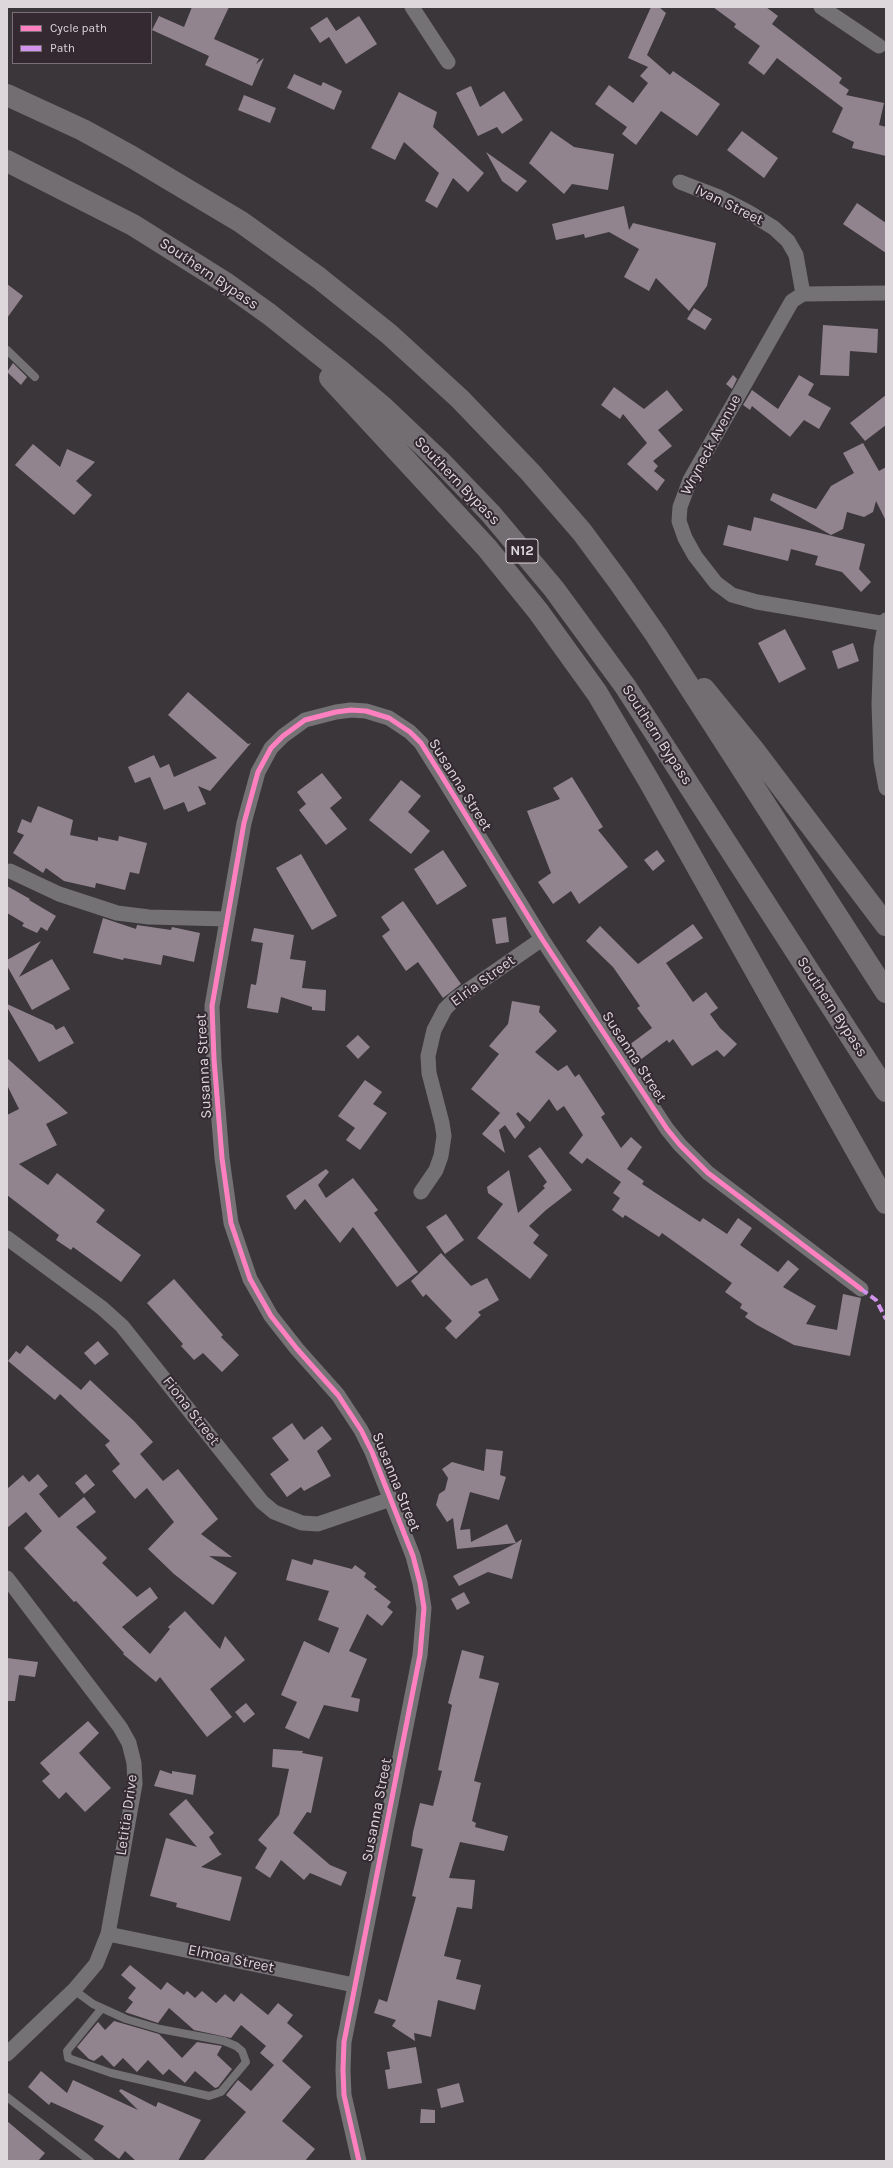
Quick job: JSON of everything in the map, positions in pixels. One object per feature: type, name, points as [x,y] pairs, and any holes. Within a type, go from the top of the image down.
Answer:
[{"type":"highway","points":[[7,96],[83,130],[125,153],[241,222],[319,278],[389,334],[460,399],[530,472],[582,532],[656,634],[886,992]]},
{"type":"highway","name":"Southern Bypass","points":[[7,161],[133,224],[270,314],[356,383],[442,463],[491,514],[554,589],[625,686],[886,1091]]},
{"type":"highway","points":[[270,314],[487,548],[538,611],[597,694],[649,781],[886,1204]]},
{"type":"highway","points":[[656,634],[714,700],[753,749],[886,925]]},
{"type":"street","points":[[412,7],[448,62]]},
{"type":"street","points":[[821,7],[879,46]]},
{"type":"street","name":"Ivan Street","points":[[680,182],[719,197],[774,228],[788,241],[796,255],[803,294]]},
{"type":"street","points":[[803,294],[886,293]]},
{"type":"street","name":"Wryneck Avenue","points":[[803,294],[797,296],[787,307],[690,480],[680,507],[679,520],[685,538],[699,562],[716,583],[732,595],[757,602],[886,622]]},
{"type":"street","points":[[886,622],[881,647],[879,704],[881,761],[886,788]]},
{"type":"street","name":"Susanna Street","points":[[359,2161],[344,2095],[344,2042],[420,1655],[424,1608],[420,1583],[413,1556],[372,1452],[350,1412],[338,1395],[283,1333],[261,1300],[239,1251],[231,1223],[222,1158],[212,1027],[216,978],[244,823],[258,772],[264,760],[283,736],[294,727],[318,716],[350,710],[366,711],[389,718],[410,732],[421,743],[542,939],[667,1129],[680,1145],[708,1173],[861,1289]]},
{"type":"street","points":[[10,871],[59,894],[117,912],[149,917],[227,919]]},
{"type":"street","name":"Elria Street","points":[[421,1192],[436,1170],[441,1156],[444,1136],[429,1073],[428,1056],[434,1030],[445,1009],[454,1000],[542,939]]},
{"type":"street","name":"Fiona Street","points":[[7,1238],[102,1308],[122,1326],[262,1502],[274,1512],[302,1524],[318,1524],[391,1499]]},
{"type":"street","name":"Letitia Drive","points":[[7,1578],[105,1705],[120,1727],[129,1743],[134,1763],[135,1784],[108,1934],[96,1964],[74,1990],[7,2054]]},
{"type":"street","name":"Elmoa Street","points":[[108,1934],[354,1985]]},
{"type":"lane","points":[[7,350],[35,377]]},
{"type":"lane","points":[[74,1990],[102,2008],[126,2019],[160,2030],[224,2042],[242,2051],[246,2062],[221,2092],[209,2096],[111,2073],[68,2058],[67,2051],[102,2008]]},
{"type":"lane","points":[[7,2097],[90,2161]]},
{"type":"building","points":[[192,7],[229,7],[214,39],[259,59],[256,64],[264,58],[252,86],[205,65],[209,56],[152,30],[159,16],[184,27]]},
{"type":"building","points":[[651,7],[659,7],[666,13],[647,55],[670,75],[673,71],[720,104],[697,136],[661,111],[636,145],[622,134],[627,127],[595,104],[609,85],[633,103],[648,83],[640,76],[648,67],[628,58]]},
{"type":"building","points":[[713,7],[766,7],[778,16],[772,24],[842,78],[839,83],[849,90],[846,95],[884,103],[879,125],[886,127],[886,156],[852,148],[854,142],[832,132],[843,108],[777,58],[764,75],[748,63],[760,46],[734,27],[736,24]]},
{"type":"building","points":[[359,16],[377,44],[346,64],[329,37],[320,43],[310,28],[327,17],[336,31]]},
{"type":"building","points":[[294,74],[321,86],[323,82],[342,91],[334,110],[287,88]]},
{"type":"building","points":[[471,86],[480,107],[504,91],[523,120],[502,134],[497,127],[478,136],[456,93]]},
{"type":"building","points":[[399,92],[437,112],[433,127],[484,173],[468,192],[453,178],[437,208],[425,201],[439,173],[404,142],[395,160],[371,148]]},
{"type":"building","points":[[244,95],[276,108],[270,123],[238,110]]},
{"type":"building","points":[[551,131],[574,147],[614,154],[608,190],[572,184],[564,194],[529,163]]},
{"type":"building","points":[[742,131],[778,158],[764,178],[727,150]]},
{"type":"building","points":[[486,152],[527,181],[517,192],[502,181]]},
{"type":"building","points":[[857,203],[886,223],[886,253],[843,224]]},
{"type":"building","points":[[624,206],[629,230],[633,223],[716,243],[707,286],[689,311],[656,278],[649,291],[624,277],[639,249],[609,232],[585,238],[584,234],[556,240],[552,224]]},
{"type":"building","points":[[7,284],[23,296],[7,318]]},
{"type":"building","points":[[694,308],[712,319],[705,330],[687,319]]},
{"type":"building","points":[[823,325],[878,329],[877,353],[850,351],[849,376],[820,375]]},
{"type":"building","points":[[13,363],[27,377],[21,385],[7,372]]},
{"type":"building","points":[[733,375],[737,379],[732,389],[726,384]]},
{"type":"building","points":[[799,375],[814,384],[808,395],[831,408],[819,429],[804,420],[790,437],[752,406],[750,410],[743,405],[752,390],[778,409]]},
{"type":"building","points":[[614,387],[644,409],[667,390],[683,410],[658,430],[672,446],[653,461],[658,466],[654,471],[665,480],[657,491],[627,464],[647,443],[623,414],[620,419],[601,405]]},
{"type":"building","points":[[886,395],[886,425],[865,441],[850,423]]},
{"type":"building","points":[[863,443],[879,471],[886,467],[886,521],[876,501],[873,512],[864,517],[847,512],[843,529],[831,535],[770,500],[773,493],[816,509],[831,486],[854,473],[843,453]]},
{"type":"building","points":[[33,444],[60,467],[67,449],[95,462],[76,481],[92,495],[74,515],[15,465]]},
{"type":"building","points":[[754,517],[865,544],[859,569],[871,582],[861,592],[842,572],[815,565],[818,556],[791,549],[788,561],[723,545],[728,525],[751,531]]},
{"type":"building","points":[[785,629],[806,669],[779,683],[758,643]]},
{"type":"building","points":[[853,643],[859,661],[838,669],[832,651]]},
{"type":"building","points":[[188,692],[248,744],[251,743],[210,791],[198,786],[206,804],[188,812],[184,802],[164,810],[150,777],[135,783],[128,767],[154,755],[160,768],[169,764],[174,777],[217,758],[168,715]]},
{"type":"building","points":[[322,773],[342,798],[330,808],[347,829],[326,845],[299,810],[306,804],[297,792]]},
{"type":"building","points":[[572,777],[603,827],[598,830],[628,867],[579,904],[571,891],[553,904],[538,882],[551,873],[527,811],[560,799],[553,788]]},
{"type":"building","points":[[401,780],[421,796],[408,812],[430,831],[411,854],[369,820]]},
{"type":"building","points":[[38,806],[73,820],[70,835],[98,841],[98,837],[118,841],[119,836],[147,843],[139,874],[130,872],[125,890],[96,883],[95,888],[64,881],[46,868],[43,873],[13,853],[24,835],[17,832],[22,819],[31,823]]},
{"type":"building","points":[[443,850],[467,886],[437,905],[414,869]]},
{"type":"building","points":[[657,850],[665,861],[653,871],[644,860]]},
{"type":"building","points":[[301,854],[337,916],[312,930],[276,868]]},
{"type":"building","points":[[7,886],[56,916],[47,931],[41,927],[37,933],[22,926],[24,923],[7,913]]},
{"type":"building","points":[[403,901],[461,984],[443,998],[418,962],[406,971],[382,936],[390,930],[381,917]]},
{"type":"building","points":[[506,917],[509,942],[496,944],[492,919]]},
{"type":"building","points":[[103,918],[136,929],[137,925],[171,930],[172,927],[200,933],[194,962],[163,955],[161,965],[124,958],[123,960],[93,953]]},
{"type":"building","points":[[693,924],[703,938],[666,963],[693,1002],[706,992],[718,1008],[710,1014],[720,1028],[737,1044],[724,1057],[717,1050],[692,1066],[673,1039],[669,1043],[667,1040],[636,1063],[625,1048],[652,1028],[637,1008],[640,1006],[613,967],[586,941],[600,926],[638,964]]},
{"type":"building","points":[[254,928],[294,935],[290,959],[306,961],[302,988],[326,990],[325,1011],[312,1010],[312,1007],[281,997],[278,1013],[247,1008],[251,984],[256,985],[263,943],[251,941]]},
{"type":"building","points":[[41,941],[19,977],[52,959],[70,989],[32,1010],[7,966],[7,960]]},
{"type":"building","points":[[512,1001],[540,1006],[539,1012],[557,1031],[535,1052],[558,1071],[567,1065],[575,1077],[579,1074],[605,1114],[601,1117],[621,1148],[631,1137],[642,1147],[627,1169],[644,1181],[642,1184],[700,1222],[703,1218],[727,1234],[738,1218],[752,1228],[740,1245],[778,1272],[788,1260],[799,1269],[783,1287],[816,1306],[806,1324],[837,1330],[843,1294],[861,1298],[850,1356],[794,1345],[757,1325],[745,1317],[748,1313],[740,1308],[742,1304],[725,1292],[732,1283],[662,1233],[659,1237],[625,1215],[623,1218],[612,1210],[620,1198],[613,1193],[621,1182],[587,1158],[582,1164],[569,1153],[583,1135],[564,1106],[557,1111],[549,1099],[530,1122],[518,1112],[516,1114],[525,1127],[515,1139],[505,1125],[499,1130],[505,1153],[482,1134],[500,1113],[471,1089],[499,1054],[489,1046],[508,1024]]},
{"type":"building","points":[[7,1004],[53,1025],[56,1030],[64,1026],[74,1043],[39,1062],[7,1007]]},
{"type":"building","points":[[358,1035],[370,1047],[358,1059],[346,1046]]},
{"type":"building","points":[[7,1058],[68,1113],[46,1124],[57,1145],[19,1164],[48,1185],[57,1173],[105,1210],[96,1222],[141,1255],[121,1282],[73,1247],[71,1250],[56,1240],[59,1235],[7,1195],[7,1115],[19,1109],[7,1085]]},
{"type":"building","points":[[365,1080],[382,1092],[373,1104],[387,1113],[360,1150],[346,1140],[355,1128],[338,1116]]},
{"type":"building","points":[[540,1147],[572,1190],[546,1210],[529,1226],[539,1235],[533,1243],[548,1255],[530,1279],[477,1238],[503,1204],[488,1193],[487,1187],[509,1170],[518,1213],[545,1188],[543,1186],[547,1182],[528,1156]]},
{"type":"building","points":[[326,1169],[329,1172],[318,1185],[326,1198],[353,1178],[378,1210],[374,1213],[418,1272],[397,1287],[353,1227],[340,1243],[305,1199],[295,1210],[286,1196]]},
{"type":"building","points":[[446,1214],[464,1240],[445,1254],[426,1227]]},
{"type":"building","points":[[441,1253],[471,1286],[487,1278],[499,1300],[478,1312],[481,1315],[456,1339],[445,1328],[452,1321],[426,1294],[423,1297],[411,1281]]},
{"type":"building","points":[[174,1279],[223,1335],[221,1337],[239,1355],[222,1372],[203,1353],[194,1360],[181,1346],[183,1344],[147,1303]]},
{"type":"building","points":[[98,1341],[109,1354],[95,1365],[84,1353]]},
{"type":"building","points":[[27,1345],[81,1390],[90,1380],[134,1421],[153,1442],[140,1454],[163,1481],[178,1469],[218,1519],[201,1534],[232,1557],[209,1556],[237,1573],[213,1605],[174,1574],[148,1549],[174,1522],[147,1488],[135,1499],[112,1471],[120,1464],[105,1445],[110,1441],[60,1394],[55,1400],[8,1361],[16,1351],[20,1354]]},
{"type":"building","points":[[292,1423],[304,1440],[322,1426],[332,1439],[317,1451],[331,1476],[304,1491],[301,1487],[287,1497],[270,1474],[289,1460],[272,1438]]},
{"type":"building","points":[[486,1449],[503,1451],[500,1475],[506,1477],[499,1500],[470,1492],[460,1530],[470,1529],[471,1542],[507,1524],[516,1543],[457,1549],[453,1518],[447,1522],[436,1505],[439,1494],[445,1490],[448,1478],[442,1469],[452,1462],[484,1471]]},
{"type":"building","points":[[38,1474],[48,1486],[39,1494],[59,1518],[84,1497],[96,1512],[76,1527],[107,1558],[102,1563],[137,1597],[150,1587],[158,1598],[122,1627],[150,1654],[170,1629],[168,1627],[185,1611],[220,1649],[225,1636],[245,1660],[210,1689],[232,1717],[207,1737],[160,1677],[156,1682],[123,1654],[124,1653],[76,1601],[74,1602],[24,1548],[42,1531],[26,1512],[7,1528],[7,1489],[23,1475],[29,1482]]},
{"type":"building","points":[[86,1474],[95,1485],[84,1494],[75,1483]]},
{"type":"building","points":[[522,1539],[512,1579],[488,1572],[459,1586],[453,1576]]},
{"type":"building","points":[[292,1559],[312,1565],[314,1559],[352,1569],[355,1565],[366,1573],[364,1577],[377,1587],[374,1589],[391,1602],[387,1607],[393,1612],[382,1626],[367,1614],[349,1651],[367,1659],[351,1697],[360,1699],[358,1712],[324,1705],[309,1739],[285,1728],[297,1702],[281,1695],[304,1641],[329,1653],[339,1628],[318,1620],[329,1591],[286,1580]]},
{"type":"building","points":[[464,1592],[470,1603],[457,1610],[451,1599]]},
{"type":"building","points":[[462,1650],[484,1656],[479,1678],[499,1683],[474,1781],[481,1783],[472,1821],[476,1823],[475,1827],[508,1836],[504,1851],[460,1842],[449,1878],[475,1880],[472,1909],[457,1907],[444,1956],[461,1960],[456,1979],[481,1985],[475,2010],[438,2000],[431,2037],[414,2033],[415,2041],[392,2026],[396,2020],[374,2013],[379,1999],[387,2002],[416,1897],[412,1896],[423,1849],[411,1846],[413,1832],[420,1803],[433,1806],[442,1771],[438,1770],[452,1705],[448,1703]]},
{"type":"building","points":[[7,1658],[38,1662],[35,1677],[19,1675],[15,1701],[7,1701]]},
{"type":"building","points":[[246,1703],[255,1714],[244,1723],[235,1712]]},
{"type":"building","points":[[88,1721],[99,1733],[79,1753],[111,1788],[85,1812],[66,1792],[59,1799],[42,1781],[50,1774],[40,1763]]},
{"type":"building","points":[[273,1749],[303,1751],[302,1753],[323,1757],[311,1813],[307,1812],[293,1833],[330,1865],[347,1872],[341,1886],[310,1873],[304,1880],[281,1860],[270,1878],[255,1868],[267,1848],[258,1840],[279,1815],[289,1769],[272,1767]]},
{"type":"building","points":[[160,1770],[172,1774],[172,1771],[196,1775],[193,1795],[154,1786]]},
{"type":"building","points":[[186,1799],[214,1833],[209,1837],[222,1854],[201,1867],[242,1877],[230,1921],[176,1907],[177,1903],[150,1896],[166,1838],[197,1847],[169,1814]]},
{"type":"building","points":[[130,1965],[161,1990],[167,1982],[184,1995],[187,1991],[195,1998],[202,1991],[216,2003],[225,1994],[234,2002],[241,1993],[268,2015],[278,2003],[293,2015],[287,2023],[303,2036],[282,2061],[311,2087],[282,2121],[315,2149],[305,2161],[203,2161],[246,2112],[226,2095],[238,2080],[251,2091],[274,2065],[260,2053],[266,2046],[241,2025],[231,2038],[194,2030],[169,2008],[158,2023],[125,2012],[133,2002],[128,1998],[136,1988],[121,1975]]},
{"type":"building","points":[[114,2021],[159,2034],[182,2058],[197,2042],[222,2046],[217,2055],[232,2069],[218,2087],[215,2088],[195,2071],[185,2083],[169,2069],[163,2075],[148,2060],[137,2072],[123,2058],[114,2067],[102,2055],[94,2061],[89,2059],[77,2047],[98,2022],[105,2030]]},
{"type":"building","points":[[416,2047],[422,2083],[388,2089],[385,2070],[390,2069],[387,2052]]},
{"type":"building","points":[[41,2071],[67,2093],[73,2080],[138,2110],[119,2091],[121,2089],[156,2107],[158,2102],[201,2120],[178,2161],[136,2161],[125,2151],[119,2159],[94,2140],[104,2126],[51,2102],[49,2105],[28,2087]]},
{"type":"building","points":[[459,2083],[464,2102],[441,2108],[437,2089]]},
{"type":"building","points":[[421,2109],[435,2110],[435,2123],[420,2123]]},
{"type":"building","points":[[7,2121],[45,2153],[38,2161],[7,2161]]},
{"type":"marked path","points":[[861,1289],[876,1300],[886,1319]]},
{"type":"cycle path","points":[[359,2161],[344,2095],[344,2042],[420,1655],[424,1608],[420,1583],[413,1556],[372,1452],[361,1430],[338,1395],[297,1349],[271,1316],[250,1279],[231,1223],[222,1158],[214,1059],[212,1006],[244,823],[258,772],[271,748],[283,736],[305,720],[336,712],[351,710],[366,711],[389,718],[410,732],[421,743],[542,939],[667,1129],[680,1145],[708,1173],[861,1289]]}]
